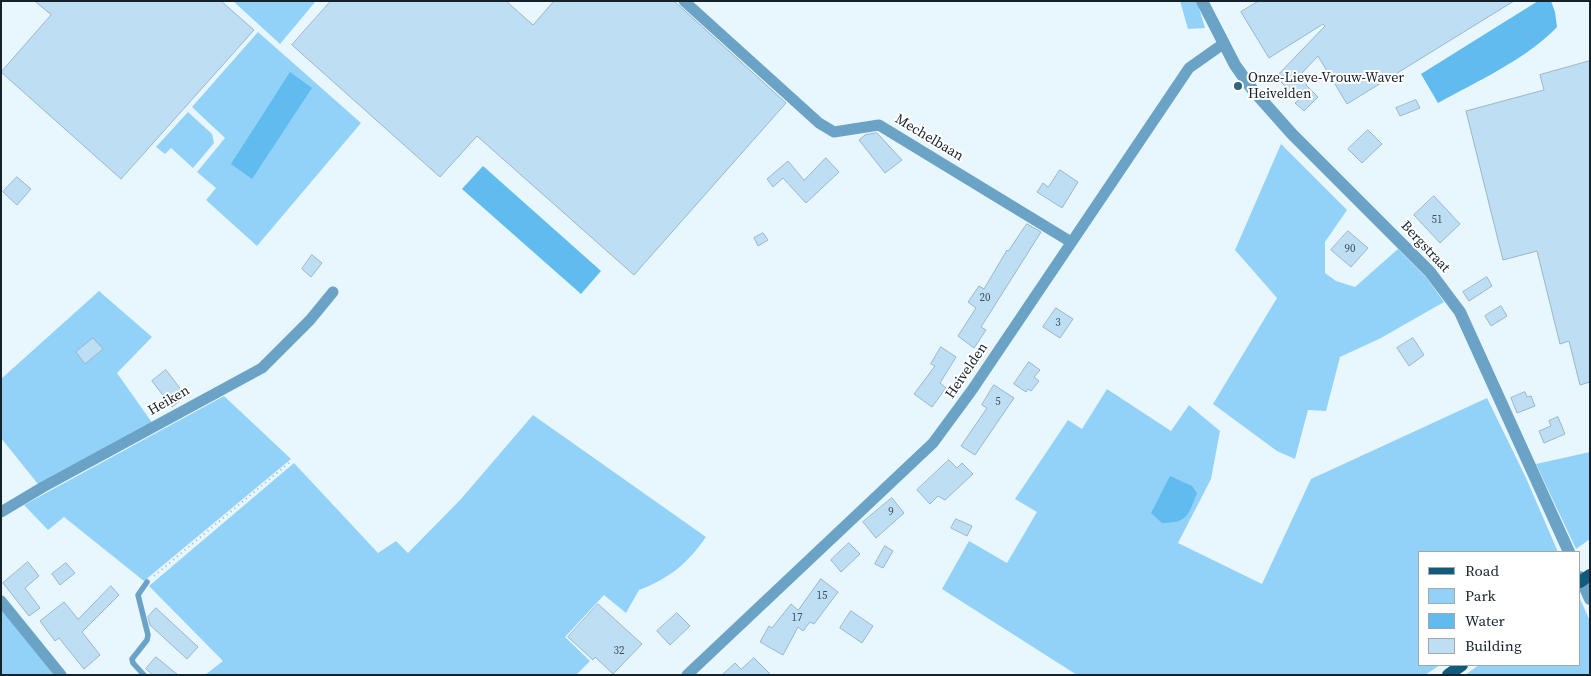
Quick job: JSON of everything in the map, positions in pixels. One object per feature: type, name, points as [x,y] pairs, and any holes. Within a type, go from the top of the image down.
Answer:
[{"type":"main road","points":[[1448,675],[1461,666]]},
{"type":"street","name":"Mechelbaan","points":[[684,1],[819,122],[834,132],[879,125],[1071,242]]},
{"type":"street","name":"Bergstraat","points":[[1202,1],[1223,44],[1252,89],[1292,134],[1430,272],[1460,312],[1569,551]]},
{"type":"street","name":"Heivelden","points":[[687,675],[933,443],[972,390],[1189,68],[1223,44]]},
{"type":"street","name":"Heiken","points":[[1,512],[43,487],[262,368],[310,320],[333,292]]},
{"type":"street","points":[[1581,579],[1590,599]]},
{"type":"street","points":[[1,601],[61,675]]},
{"type":"lane","points":[[144,675],[133,663],[132,659],[147,640],[148,635],[138,595],[146,582]]},
{"type":"path","points":[[146,582],[290,462]]},
{"type":"green space","points":[[233,1],[316,1],[280,44]]},
{"type":"green space","points":[[1180,1],[1197,1],[1205,28],[1188,29]]},
{"type":"green space","points":[[258,32],[361,123],[257,246],[206,200],[216,188],[197,172],[225,138],[192,107]]},
{"type":"green space","points":[[188,112],[212,134],[214,143],[193,168],[171,148],[165,154],[156,147]]},
{"type":"green space","points":[[1281,144],[1347,210],[1325,242],[1325,273],[1336,281],[1355,287],[1398,249],[1427,278],[1444,302],[1381,338],[1340,357],[1326,411],[1308,410],[1295,459],[1277,451],[1213,404],[1277,298],[1235,250]]},
{"type":"green space","points":[[99,291],[152,337],[117,373],[153,424],[38,484],[1,438],[1,379]]},
{"type":"green space","points":[[1107,389],[1171,431],[1189,405],[1220,431],[1211,479],[1178,543],[1262,584],[1311,479],[1487,398],[1526,478],[1558,551],[1418,551],[1418,666],[1438,666],[1425,675],[1077,675],[942,589],[969,541],[1007,563],[1037,512],[1015,499],[1068,420],[1082,429]]},
{"type":"green space","points":[[224,396],[291,459],[144,581],[64,517],[48,530],[24,505]]},
{"type":"green space","points":[[533,415],[706,537],[692,555],[677,569],[639,590],[626,613],[604,595],[565,637],[590,661],[576,675],[205,675],[223,661],[149,586],[294,463],[378,553],[396,541],[408,553],[461,499]]},
{"type":"green space","points":[[1590,452],[1590,539],[1576,549],[1536,464]]},
{"type":"green space","points":[[1581,601],[1590,621],[1590,675],[1465,675],[1478,666],[1581,666]]},
{"type":"green space","points":[[1,607],[56,675],[1,675]]},
{"type":"water","points":[[1538,1],[1551,1],[1557,27],[1532,49],[1517,59],[1438,103],[1421,74]]},
{"type":"water","points":[[290,72],[312,88],[252,179],[231,164]]},
{"type":"water","points":[[483,166],[601,271],[581,294],[462,189]]},
{"type":"water","points":[[1170,476],[1192,486],[1197,493],[1186,516],[1171,523],[1162,523],[1151,513]]},
{"type":"building","points":[[35,1],[221,1],[254,30],[121,179],[1,72],[51,15]]},
{"type":"building","points":[[331,1],[506,1],[533,25],[554,1],[674,1],[786,103],[634,275],[477,136],[440,177],[292,45]]},
{"type":"building","points":[[1259,1],[1514,1],[1347,104],[1318,56],[1301,74],[1309,81],[1306,85],[1318,97],[1304,111],[1295,103],[1299,100],[1276,77],[1325,26],[1323,24],[1269,58],[1241,12]]},
{"type":"building","points":[[1590,61],[1590,382],[1580,385],[1569,341],[1560,344],[1537,251],[1503,260],[1466,111],[1544,90],[1540,75]]},
{"type":"building","points":[[1416,100],[1420,108],[1400,116],[1396,108]]},
{"type":"building","points":[[1368,130],[1382,144],[1362,163],[1348,149]]},
{"type":"building","points":[[877,133],[902,160],[885,173],[859,140],[865,135]]},
{"type":"building","points":[[826,158],[839,172],[806,203],[783,178],[773,187],[767,179],[788,161],[804,180]]},
{"type":"building","points":[[1060,170],[1078,182],[1062,208],[1037,192],[1043,183],[1048,187]]},
{"type":"building","points":[[17,177],[31,189],[17,205],[3,192]]},
{"type":"building","points":[[1434,196],[1460,224],[1440,243],[1414,215]]},
{"type":"building","points":[[1027,224],[1041,232],[981,327],[986,330],[974,348],[958,336],[976,308],[968,302],[979,286],[984,289],[1007,250]]},
{"type":"building","points":[[1348,231],[1368,248],[1351,267],[1331,250]]},
{"type":"building","points":[[763,233],[768,240],[758,246],[754,238]]},
{"type":"building","points":[[312,255],[322,263],[311,277],[302,269]]},
{"type":"building","points":[[1487,277],[1492,286],[1469,301],[1463,292]]},
{"type":"building","points":[[1501,306],[1507,316],[1491,326],[1485,316]]},
{"type":"building","points":[[1056,308],[1073,319],[1060,338],[1043,327]]},
{"type":"building","points":[[93,338],[103,349],[85,364],[76,352]]},
{"type":"building","points":[[1413,338],[1424,355],[1409,366],[1397,348]]},
{"type":"building","points":[[941,347],[956,357],[940,383],[946,388],[932,407],[914,394],[935,366],[931,364]]},
{"type":"building","points":[[1029,362],[1040,370],[1034,377],[1039,381],[1031,391],[1028,389],[1026,392],[1014,384]]},
{"type":"building","points":[[166,370],[186,396],[172,407],[152,381]]},
{"type":"building","points":[[994,385],[1014,398],[975,455],[961,446],[987,408],[982,405]]},
{"type":"building","points":[[1525,392],[1527,397],[1531,396],[1535,406],[1517,413],[1511,398]]},
{"type":"building","points":[[1558,417],[1565,434],[1544,443],[1539,431],[1551,426],[1549,421]]},
{"type":"building","points":[[949,460],[957,468],[962,463],[973,474],[945,500],[938,496],[930,504],[917,490]]},
{"type":"building","points":[[892,498],[904,513],[876,538],[863,522]]},
{"type":"building","points":[[956,519],[972,526],[967,536],[951,528]]},
{"type":"building","points":[[849,543],[860,554],[841,572],[831,560]]},
{"type":"building","points":[[885,546],[893,551],[883,568],[875,564]]},
{"type":"building","points":[[28,562],[39,576],[25,588],[40,608],[29,616],[3,583]]},
{"type":"building","points":[[66,563],[75,573],[60,585],[52,574]]},
{"type":"building","points":[[821,579],[838,592],[814,624],[810,622],[803,631],[798,627],[783,655],[760,642],[769,626],[772,628],[791,604],[798,610]]},
{"type":"building","points":[[111,586],[119,595],[82,632],[100,655],[84,669],[59,638],[55,641],[40,621],[64,602],[78,619]]},
{"type":"building","points":[[598,604],[642,644],[613,674],[595,657],[593,660],[568,637]]},
{"type":"building","points":[[156,608],[198,647],[187,659],[150,625],[148,617]]},
{"type":"building","points":[[851,611],[873,626],[862,643],[840,628]]},
{"type":"building","points":[[677,613],[690,626],[670,645],[657,631]]},
{"type":"building","points":[[156,657],[178,675],[153,675],[146,669]]},
{"type":"building","points":[[754,658],[771,675],[722,675],[735,663],[741,669]]},
{"type":"place","name":"Onze-Lieve-Vrouw-Waver Heivelden","points":[[1238,86]]}]
